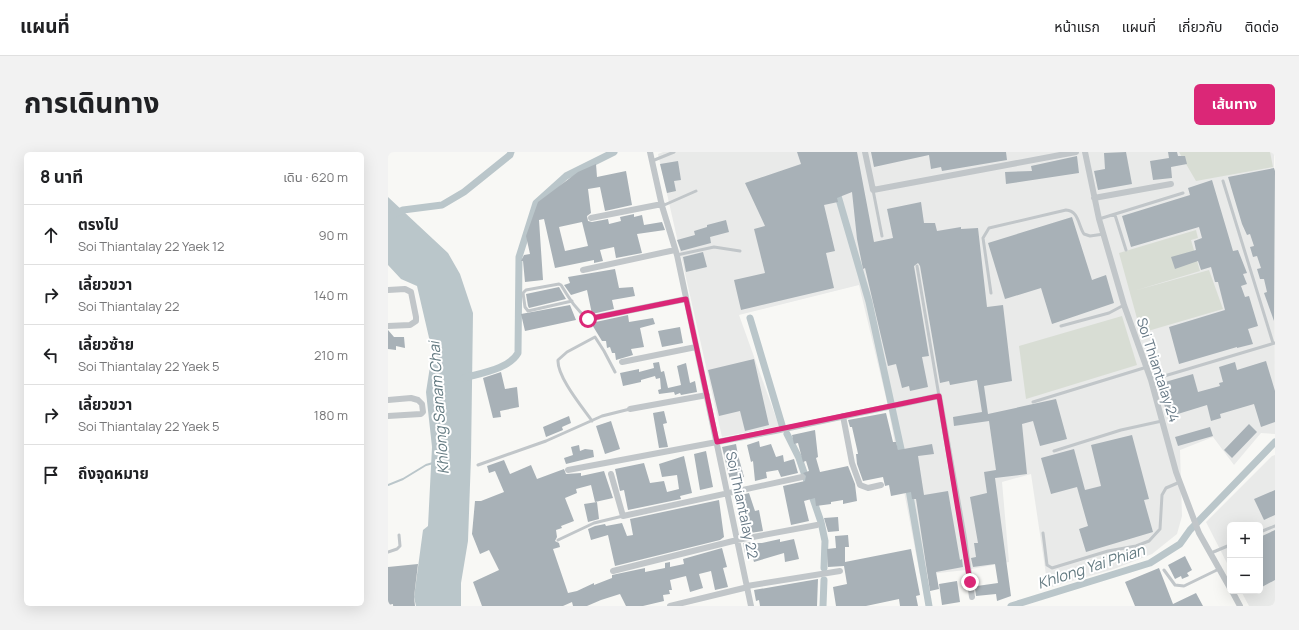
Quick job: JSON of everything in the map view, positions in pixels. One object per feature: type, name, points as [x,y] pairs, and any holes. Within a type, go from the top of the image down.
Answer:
[{"type":"street","name":"Soi Thiantalay 22","points":[[650,152],[662,205],[676,253],[751,606]]},
{"type":"street","points":[[865,152],[874,190],[1076,152]]},
{"type":"street","name":"Soi Thiantalay 24","points":[[1085,152],[1099,219],[1124,305],[1147,367],[1180,482],[1199,533],[1227,583]]},
{"type":"street","points":[[1094,198],[1171,184]]},
{"type":"street","points":[[591,218],[662,205]]},
{"type":"street","points":[[583,270],[676,253]]},
{"type":"street","points":[[388,290],[405,289],[411,292],[416,317],[416,321],[410,325],[388,326]]},
{"type":"street","points":[[588,319],[686,299]]},
{"type":"street","points":[[622,362],[696,347]]},
{"type":"street","points":[[630,409],[706,395]]},
{"type":"street","points":[[568,470],[717,442],[939,396],[957,493],[972,597]]},
{"type":"street","points":[[388,400],[414,399],[422,404],[424,409],[422,414],[388,416]]},
{"type":"street","points":[[843,416],[852,462],[860,485],[868,488],[881,485]]},
{"type":"street","points":[[611,474],[623,516],[802,477]]},
{"type":"street","points":[[613,571],[737,540],[817,525]]},
{"type":"street","points":[[670,606],[748,587],[840,570]]},
{"type":"street","points":[[1234,594],[1240,606]]},
{"type":"lane","points":[[652,161],[674,152]]},
{"type":"lane","points":[[1151,380],[1274,343],[1224,181]]},
{"type":"lane","points":[[874,190],[882,236]]},
{"type":"lane","points":[[662,205],[696,191]]},
{"type":"lane","points":[[1099,219],[1183,193]]},
{"type":"lane","points":[[991,293],[983,238],[989,228],[996,225],[1071,210],[1077,216],[1084,234],[1090,236],[1104,234]]},
{"type":"lane","points":[[1114,215],[1126,250]]},
{"type":"lane","points":[[676,253],[714,248],[740,251]]},
{"type":"lane","points":[[916,266],[939,396]]},
{"type":"lane","points":[[572,301],[528,311],[525,307],[523,293],[526,290],[556,283],[561,285],[572,301],[578,311],[588,319]]},
{"type":"lane","points":[[1061,326],[1109,313],[1124,305]]},
{"type":"lane","points":[[592,421],[559,368],[558,360],[567,352],[595,338],[604,350],[615,372]]},
{"type":"lane","points":[[1033,402],[1147,367]]},
{"type":"lane","points":[[478,465],[546,441],[602,416],[630,409]]},
{"type":"lane","points":[[1054,451],[1121,430],[1162,421]]},
{"type":"lane","points":[[1043,533],[1047,565],[1052,568],[1108,551],[1136,546],[1157,534],[1162,518],[1162,495],[1166,488],[1180,482]]},
{"type":"lane","points":[[558,540],[594,523],[623,516]]},
{"type":"lane","points":[[1263,531],[1275,526]]},
{"type":"lane","points":[[388,552],[398,549],[400,546],[399,535]]},
{"type":"lane","points":[[1211,553],[1227,546]]},
{"type":"lane","points":[[1164,570],[1175,585],[1184,586],[1219,569]]},
{"type":"shaded area","points":[[663,152],[1274,152],[1275,434],[1261,433],[1234,465],[1213,437],[1180,450],[1182,516],[1177,534],[1152,554],[1114,569],[1048,588],[1031,474],[1002,482],[1009,562],[966,570],[920,575],[887,402],[859,285],[739,315],[779,426],[722,437],[658,154]]},
{"type":"shaded area","points":[[1179,152],[1270,152],[1273,167],[1196,181]]},
{"type":"shaded area","points":[[1196,230],[1198,238],[1191,240],[1200,271],[1137,290],[1209,270],[1223,309],[1141,333],[1119,253]]},
{"type":"shaded area","points":[[1122,316],[1137,365],[1026,399],[1019,346]]},
{"type":"shaded area","points":[[1275,455],[1275,606],[1249,606],[1243,594],[1263,594],[1263,522],[1227,522],[1227,563],[1206,522],[1272,456]]},
{"type":"water","name":"Khlong Sanam Chai","points":[[388,197],[448,253],[460,274],[473,313],[468,541],[461,583],[461,606],[416,606],[414,597],[423,530],[428,526],[432,447],[426,392],[431,360],[436,358],[439,349],[430,342],[417,286],[401,279],[388,265]]},
{"type":"building","points":[[797,152],[857,152],[874,242],[893,238],[887,209],[921,202],[924,223],[935,223],[937,231],[961,227],[961,229],[978,228],[987,307],[1003,305],[1012,381],[984,386],[988,414],[1056,399],[1067,439],[1040,446],[1033,421],[1022,424],[1027,474],[995,478],[1011,596],[997,601],[996,594],[976,596],[975,588],[977,586],[998,583],[995,564],[973,567],[971,558],[976,557],[974,543],[978,543],[970,497],[987,493],[984,472],[996,470],[989,421],[954,426],[953,417],[982,412],[977,380],[950,385],[949,381],[940,383],[920,266],[918,263],[914,266],[929,356],[922,357],[928,387],[910,391],[909,386],[902,388],[896,364],[888,366],[865,268],[863,269],[857,239],[852,192],[837,198],[838,202],[824,205],[835,251],[826,253],[834,288],[741,310],[734,280],[765,273],[754,229],[765,226],[745,183],[801,164]]},
{"type":"building","points":[[871,152],[1006,152],[1007,160],[942,171],[941,167],[931,169],[929,155],[874,167]]},
{"type":"building","points":[[1126,152],[1132,184],[1098,190],[1094,171],[1105,169],[1104,153]]},
{"type":"building","points":[[1168,152],[1177,152],[1178,156],[1185,156],[1187,164],[1171,167],[1172,178],[1153,180],[1150,161],[1169,158]]},
{"type":"building","points":[[1077,156],[1079,173],[1006,184],[1005,172],[1032,171],[1031,166]]},
{"type":"building","points":[[678,161],[681,180],[674,181],[676,191],[667,193],[660,164]]},
{"type":"building","points":[[596,164],[597,177],[626,171],[632,205],[605,211],[600,187],[588,189],[591,213],[587,216],[588,221],[592,222],[608,219],[609,224],[621,221],[620,217],[634,214],[634,217],[642,215],[644,225],[662,222],[665,230],[637,234],[642,253],[616,258],[614,247],[600,250],[603,261],[594,263],[594,260],[555,268],[544,219],[539,220],[543,280],[525,282],[523,261],[521,261],[524,255],[530,254],[526,236],[538,202],[578,172]],"holes":[[[582,222],[588,246],[565,251],[559,227]]]},
{"type":"building","points":[[1274,168],[1274,321],[1264,293],[1267,292],[1264,279],[1260,279],[1257,269],[1261,268],[1257,256],[1253,257],[1250,247],[1254,246],[1250,234],[1247,235],[1242,224],[1228,177]]},
{"type":"building","points":[[1212,180],[1233,251],[1238,250],[1247,273],[1243,274],[1247,284],[1241,286],[1245,297],[1249,296],[1258,326],[1248,329],[1253,344],[1237,347],[1179,364],[1169,327],[1225,310],[1218,282],[1215,282],[1211,267],[1201,270],[1198,261],[1175,269],[1171,257],[1196,250],[1194,241],[1202,238],[1199,227],[1131,247],[1122,216],[1190,195],[1188,188]]},
{"type":"building","points":[[1072,217],[1092,280],[1106,275],[1114,303],[1052,324],[1041,288],[1005,299],[988,243]]},
{"type":"building","points":[[726,220],[729,232],[710,237],[711,243],[681,251],[677,240],[695,235],[694,231],[707,227],[707,225]]},
{"type":"building","points":[[703,252],[707,267],[686,272],[683,257]]},
{"type":"building","points":[[615,269],[619,288],[633,287],[635,296],[612,300],[614,309],[592,314],[587,290],[571,295],[564,285],[570,283],[568,277]]},
{"type":"building","points":[[559,287],[566,299],[529,308],[526,294]]},
{"type":"building","points":[[570,305],[576,320],[525,331],[521,314]]},
{"type":"building","points":[[628,315],[629,322],[653,318],[655,324],[640,328],[644,347],[631,349],[633,355],[616,360],[615,353],[612,353],[610,347],[607,348],[606,341],[602,341],[591,323]]},
{"type":"building","points":[[680,327],[683,343],[662,347],[658,331]]},
{"type":"building","points":[[388,330],[394,337],[404,337],[405,348],[396,346],[396,350],[388,349]]},
{"type":"building","points":[[754,359],[769,425],[745,431],[740,411],[719,416],[708,370]]},
{"type":"building","points":[[1266,361],[1275,391],[1275,422],[1261,427],[1254,404],[1220,414],[1221,418],[1211,421],[1207,405],[1168,417],[1158,384],[1193,374],[1198,392],[1220,386],[1219,383],[1223,382],[1219,367],[1235,362],[1237,370]]},
{"type":"building","points":[[659,362],[661,372],[664,371],[668,388],[681,385],[677,366],[686,363],[690,383],[695,381],[697,392],[681,395],[680,393],[675,395],[674,392],[659,394],[658,390],[661,389],[660,378],[656,379],[655,376],[641,380],[641,382],[623,386],[620,373],[639,369],[639,372],[654,368],[653,363]]},
{"type":"building","points":[[501,372],[505,389],[517,387],[519,407],[500,411],[501,417],[493,418],[483,378]]},
{"type":"building","points":[[664,411],[667,423],[663,424],[668,447],[659,448],[653,413]]},
{"type":"building","points":[[886,413],[893,442],[896,442],[898,450],[932,444],[934,454],[918,456],[924,495],[948,491],[960,560],[962,559],[963,567],[936,572],[939,589],[930,591],[916,499],[912,499],[911,492],[891,496],[889,485],[885,486],[883,477],[863,481],[857,464],[857,449],[852,427],[850,427],[848,420]]},
{"type":"building","points":[[569,416],[571,423],[562,427],[563,430],[546,437],[543,427]]},
{"type":"building","points":[[611,421],[620,449],[605,454],[596,426]]},
{"type":"building","points":[[1249,424],[1257,432],[1232,458],[1224,450]]},
{"type":"building","points":[[1210,427],[1213,436],[1178,446],[1175,437]]},
{"type":"building","points":[[815,430],[818,457],[816,458],[820,472],[848,466],[855,484],[857,501],[843,504],[843,500],[831,502],[831,504],[816,506],[815,498],[804,501],[809,521],[791,525],[783,486],[805,481],[806,476],[803,473],[809,471],[806,461],[803,462],[798,443],[794,444],[792,435]]},
{"type":"building","points":[[1132,435],[1149,499],[1144,500],[1153,532],[1086,552],[1079,529],[1088,526],[1077,487],[1051,494],[1041,458],[1074,449],[1085,490],[1101,486],[1091,445]]},
{"type":"building","points":[[759,441],[760,447],[771,444],[776,457],[783,455],[784,462],[794,459],[798,473],[781,477],[778,470],[766,472],[767,478],[755,481],[753,461],[751,462],[747,445]]},
{"type":"building","points":[[736,444],[744,477],[730,480],[722,447]]},
{"type":"building","points":[[579,445],[580,451],[585,449],[593,450],[594,457],[566,464],[564,458],[573,455],[571,447]]},
{"type":"building","points":[[706,451],[713,487],[700,490],[694,454]]},
{"type":"building","points":[[684,456],[692,493],[680,496],[681,499],[628,510],[624,490],[620,491],[615,469],[644,463],[650,483],[664,481],[667,492],[679,489],[677,475],[662,477],[659,464]]},
{"type":"building","points":[[504,460],[510,474],[531,465],[537,479],[564,469],[566,474],[581,473],[581,476],[604,471],[613,498],[595,502],[591,485],[576,489],[577,493],[565,498],[574,521],[561,526],[562,528],[556,530],[557,537],[555,541],[559,543],[560,547],[553,549],[568,593],[612,578],[612,575],[645,568],[645,572],[665,568],[665,563],[670,562],[670,567],[684,564],[683,559],[722,548],[727,567],[723,568],[728,587],[715,590],[711,571],[699,574],[703,588],[690,592],[686,576],[670,580],[672,590],[669,590],[670,594],[663,595],[664,601],[643,606],[626,606],[620,594],[587,606],[573,606],[572,602],[563,606],[482,606],[473,582],[499,570],[489,550],[480,554],[472,534],[475,501],[481,501],[504,492],[495,471],[489,473],[487,466]]},
{"type":"building","points":[[1275,490],[1275,515],[1264,520],[1254,499]]},
{"type":"building","points":[[749,493],[755,511],[759,510],[763,531],[744,534],[738,515],[742,514],[738,496]]},
{"type":"building","points":[[719,500],[724,537],[720,540],[615,566],[608,535],[591,540],[588,529],[605,524],[606,526],[622,523],[627,536],[633,535],[630,519]]},
{"type":"building","points":[[597,502],[599,519],[588,522],[584,504]]},
{"type":"building","points":[[838,517],[839,531],[828,532],[824,518]]},
{"type":"building","points":[[1275,530],[1275,580],[1263,586],[1263,558],[1263,536]]},
{"type":"building","points":[[848,535],[849,547],[845,547],[845,562],[911,549],[920,595],[916,596],[918,606],[900,606],[899,599],[866,606],[836,606],[833,587],[847,584],[844,566],[828,567],[827,549],[836,548],[835,536]]},
{"type":"building","points":[[780,539],[780,542],[794,539],[799,559],[785,562],[784,553],[754,562],[751,551],[745,553],[743,543],[762,543]]},
{"type":"building","points":[[1185,556],[1192,570],[1187,573],[1189,576],[1182,579],[1181,576],[1175,579],[1168,565]]},
{"type":"building","points":[[418,564],[414,597],[415,606],[388,605],[388,567]]},
{"type":"building","points":[[1159,568],[1173,604],[1196,593],[1203,606],[1135,606],[1125,582]]},
{"type":"building","points":[[818,579],[817,606],[760,606],[759,600],[756,601],[754,590]]},
{"type":"building","points":[[957,581],[960,602],[942,605],[939,584]]},
{"type":"waterway","points":[[388,217],[403,210],[442,205],[464,192],[510,155],[511,152]]},
{"type":"waterway","points":[[464,378],[501,367],[508,363],[518,353],[519,257],[536,203],[566,176],[614,152]]},
{"type":"waterway","points":[[836,189],[869,302],[903,458]]},
{"type":"waterway","points":[[750,318],[782,425]]},
{"type":"waterway","points":[[787,434],[799,458],[821,522],[825,541],[824,568]]},
{"type":"waterway","name":"Khlong Yai Phian","points":[[1011,606],[1150,563],[1180,544],[1190,530],[1275,442]]},
{"type":"waterway","name":"Khlong Sanam Chai","points":[[388,485],[403,479],[426,465],[433,463]]},
{"type":"waterway","points":[[908,484],[929,606]]},
{"type":"waterway","points":[[823,606],[824,580]]},
{"type":"route","points":[[588,319],[686,299],[717,442],[939,396],[947,434],[970,582]]}]
